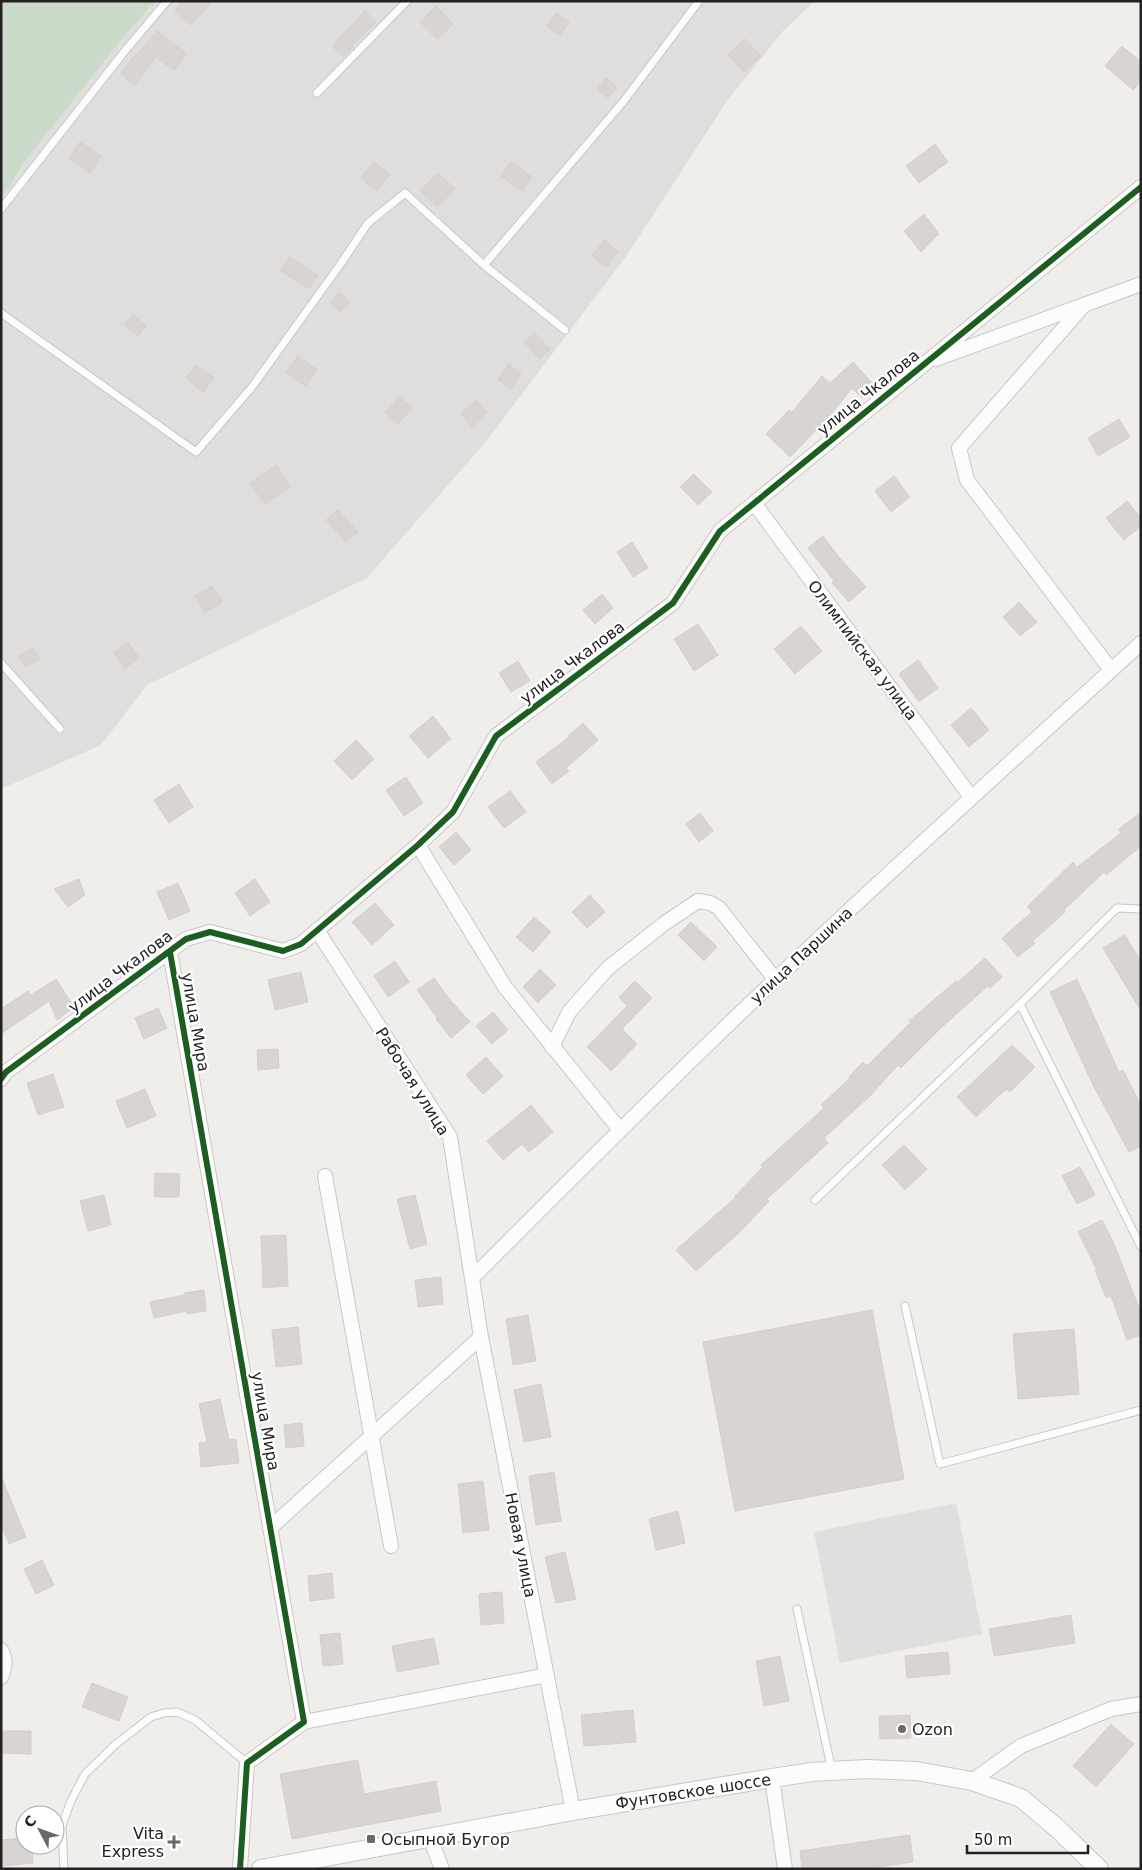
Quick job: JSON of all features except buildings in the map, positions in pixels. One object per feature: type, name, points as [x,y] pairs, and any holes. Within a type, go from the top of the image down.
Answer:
[{"type":"street","name":"улица Чкалова","points":[[1,1078],[6,1072],[186,939],[210,932],[283,950],[301,944],[418,845],[453,812],[496,736],[673,603],[720,531],[1141,187]]},
{"type":"street","points":[[926,363],[1141,284]]},
{"type":"street","points":[[1084,305],[959,448],[967,480],[1111,670]]},
{"type":"street","name":"Олимпийская улица","points":[[754,503],[971,797]]},
{"type":"street","name":"улица Паршина","points":[[472,1278],[775,979],[971,797],[1141,643]]},
{"type":"street","points":[[418,845],[505,987],[620,1130]]},
{"type":"street","points":[[552,1047],[569,1012],[608,968],[665,923],[698,901],[710,903],[719,908],[775,979]]},
{"type":"street","name":"Рабочая улица","points":[[317,930],[450,1137],[472,1278]]},
{"type":"street","name":"улица Мира","points":[[170,952],[304,1722]]},
{"type":"street","points":[[325,1176],[391,1546]]},
{"type":"street","name":"Новая улица","points":[[472,1278],[481,1337],[573,1811]]},
{"type":"street","points":[[270,1528],[372,1438],[481,1337]]},
{"type":"street","points":[[1,1650],[4,1654],[5,1663],[1,1677]]},
{"type":"street","points":[[240,1869],[247,1763],[304,1722],[547,1676]]},
{"type":"street","points":[[972,1781],[1021,1746],[1111,1709],[1141,1704]]},
{"type":"street","name":"Фунтовское шоссе","points":[[261,1869],[318,1864],[430,1838],[573,1811],[772,1778],[812,1772],[867,1769],[916,1771],[972,1781],[1021,1798],[1058,1829],[1098,1868]]},
{"type":"street","points":[[772,1778],[785,1869]]},
{"type":"street","points":[[430,1838],[442,1869]]},
{"type":"lane","points":[[1,209],[124,52],[167,1]]},
{"type":"lane","points":[[317,92],[408,1]]},
{"type":"lane","points":[[484,265],[623,102],[699,1]]},
{"type":"lane","points":[[1,313],[196,452],[252,387],[368,223],[405,193],[484,265],[565,330]]},
{"type":"lane","points":[[1,663],[60,729]]},
{"type":"lane","points":[[815,1200],[1020,1004],[1117,908],[1141,909]]},
{"type":"lane","points":[[1020,1004],[1141,1247]]},
{"type":"lane","points":[[905,1306],[940,1464],[1141,1410]]},
{"type":"lane","points":[[797,1609],[832,1771]]},
{"type":"lane","points":[[64,1869],[62,1825],[71,1801],[85,1774],[116,1744],[151,1717],[177,1712],[195,1720],[247,1763]]},
{"type":"shaded area","points":[[156,1],[815,1],[783,31],[727,101],[627,255],[488,439],[367,578],[147,685],[101,745],[1,789],[1,197],[11,185],[21,166],[132,27]]},
{"type":"shaded area","points":[[956,1503],[982,1634],[840,1663],[814,1532]]},
{"type":"green space","points":[[1,1],[156,1],[132,27],[21,166],[11,185],[1,197]]},
{"type":"cycle path","points":[[1,1079],[6,1072],[186,939],[210,932],[283,951],[301,944],[418,845],[453,812],[496,736],[673,603],[720,531],[1141,187]]},
{"type":"cycle path","points":[[170,952],[304,1722],[247,1763],[240,1869]]},
{"type":"place","name":"Ozon","points":[[902,1729]]},
{"type":"place","name":"Осыпной Бугор","points":[[371,1839]]},
{"type":"place","name":"Vita Express","points":[[174,1842]]}]
